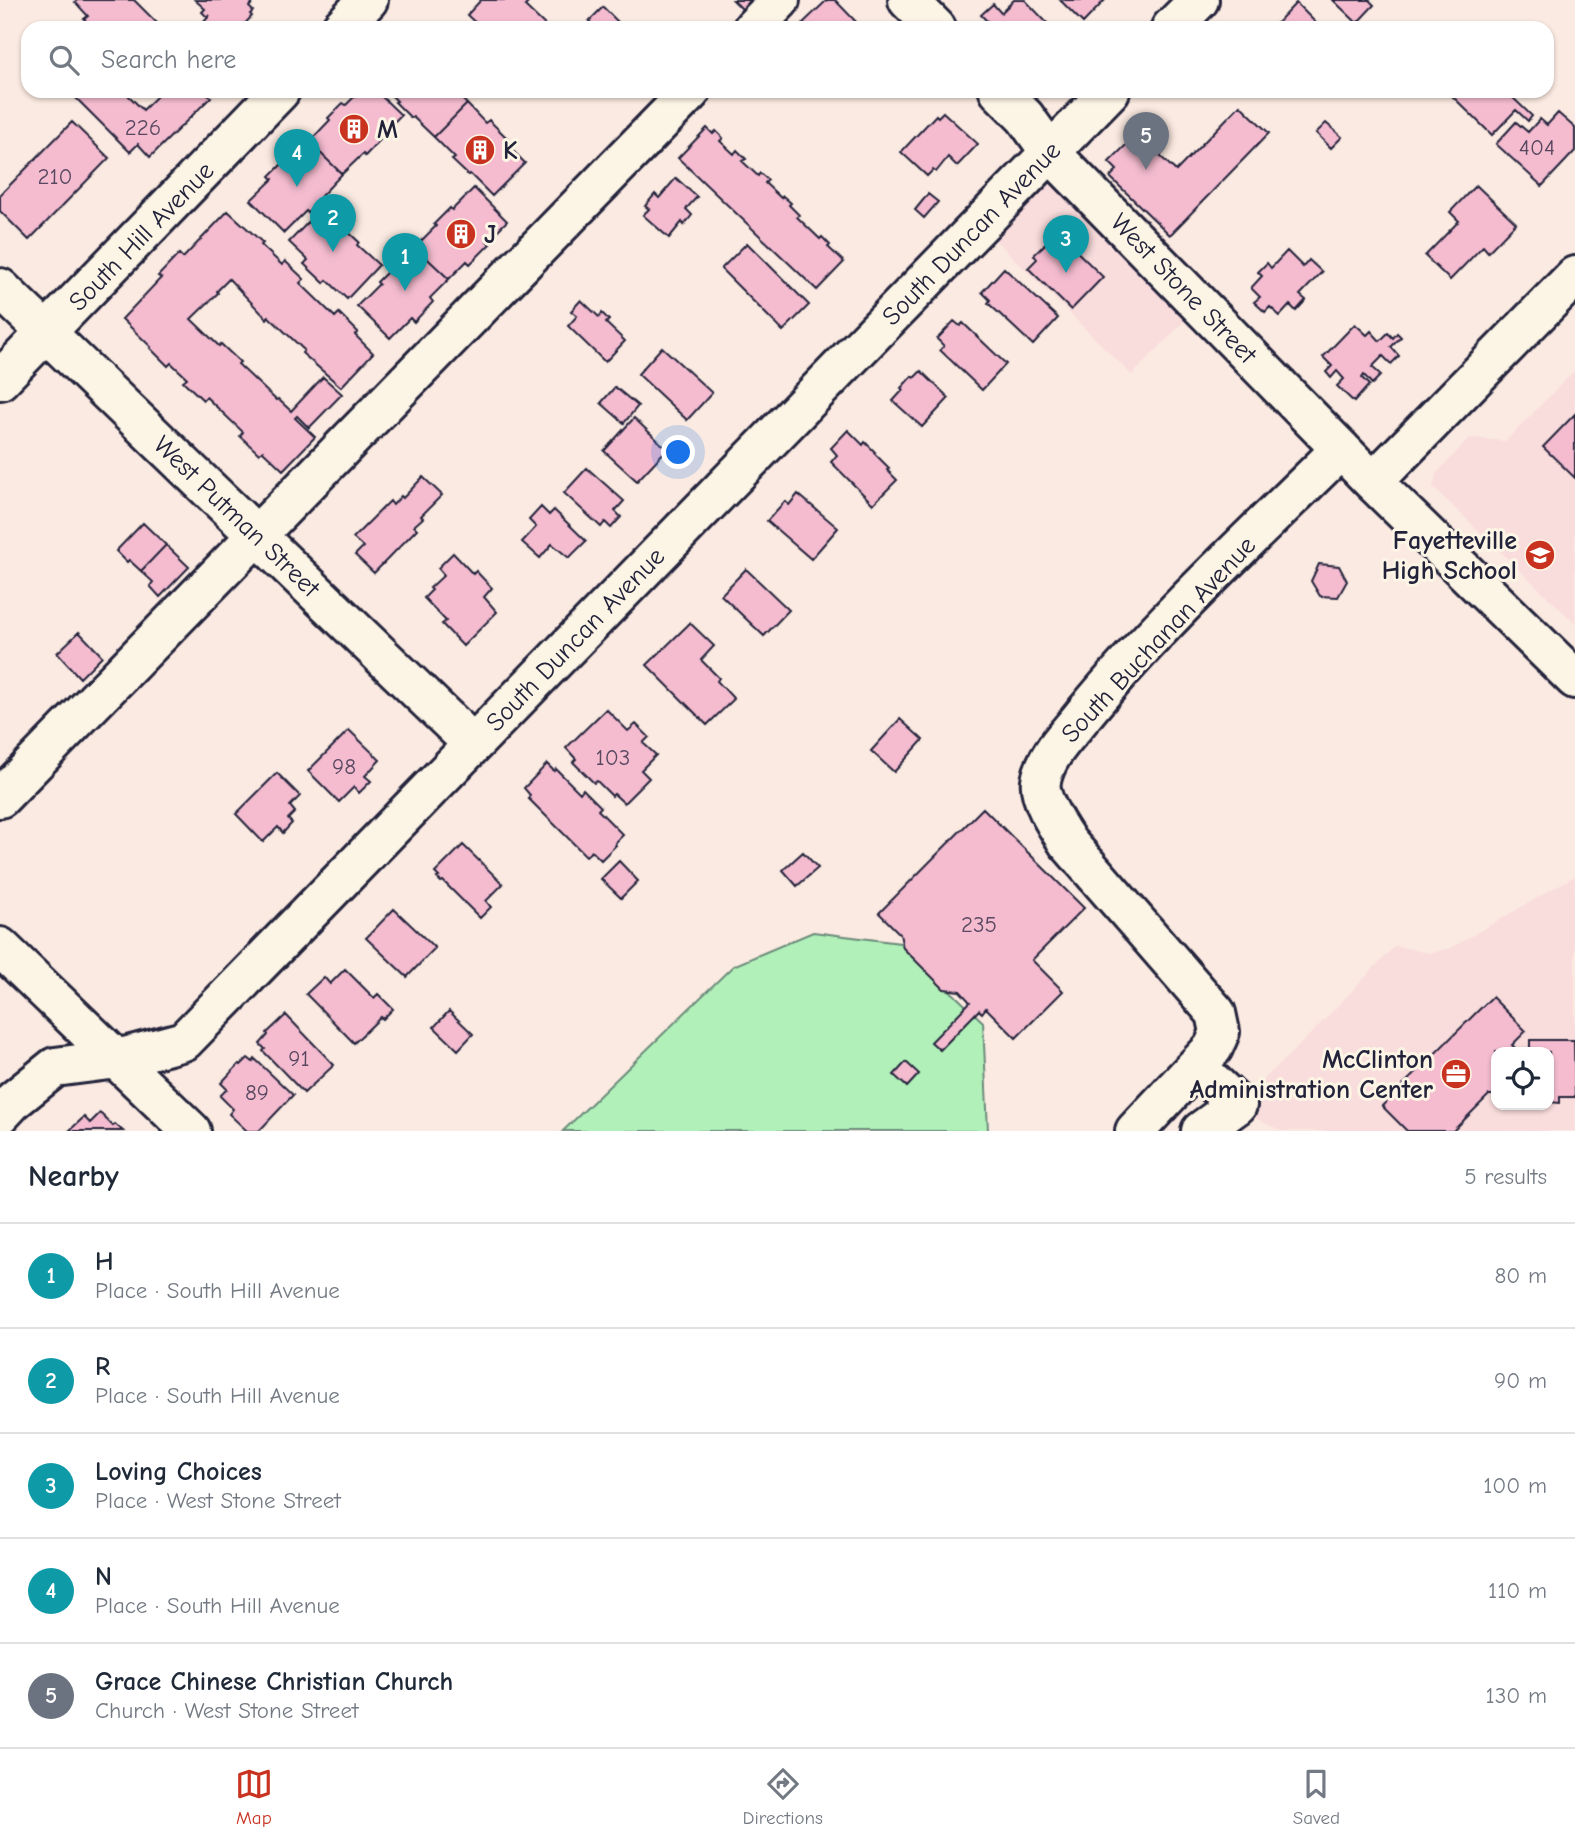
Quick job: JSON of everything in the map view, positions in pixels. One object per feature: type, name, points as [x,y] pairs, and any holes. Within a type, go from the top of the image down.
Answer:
[{"type":"street","points":[[348,21],[369,0]]},
{"type":"street","points":[[760,21],[780,0]]},
{"type":"street","points":[[908,0],[929,21]]},
{"type":"street","points":[[1178,21],[1199,0]]},
{"type":"street","name":"South Hill Avenue","points":[[0,380],[274,98]]},
{"type":"street","points":[[0,798],[684,98]]},
{"type":"street","name":"West Stone Street","points":[[1006,98],[1026,117],[1050,152],[1373,482],[1575,679]]},
{"type":"street","name":"South Duncan Avenue","points":[[0,1115],[55,1067],[117,1059],[184,1041],[1103,98]]},
{"type":"street","points":[[1373,482],[1575,276]]},
{"type":"street","name":"West Putman Street","points":[[0,288],[473,744]]},
{"type":"street","name":"South Buchanan Avenue","points":[[1135,1131],[1213,1048],[1220,1032],[1216,1013],[1068,843],[1048,812],[1040,783],[1049,758],[1106,688],[1208,580],[1342,449]]},
{"type":"street","points":[[0,947],[191,1131]]},
{"type":"street","points":[[1196,1066],[1237,1105],[1200,1131]]},
{"type":"shaded area","points":[[1050,152],[1200,305],[1132,375],[979,224]]},
{"type":"shaded area","name":"Fayetteville High School","points":[[1575,370],[1575,623],[1433,487],[1437,473],[1470,438],[1506,441]]},
{"type":"shaded area","points":[[1575,876],[1575,1131],[1282,1131],[1253,1117],[1237,1105],[1310,1035],[1395,946],[1430,953],[1451,948]]},
{"type":"green space","points":[[813,932],[900,943],[983,1022],[988,1131],[563,1131],[733,966]]},
{"type":"building","points":[[134,0],[155,21],[86,21],[84,19],[88,16],[75,2]]},
{"type":"building","points":[[195,0],[255,0],[249,7],[253,11],[247,21],[205,21],[210,15],[207,17],[202,12],[205,9]]},
{"type":"building","points":[[481,0],[531,0],[525,6],[541,21],[473,21],[467,15]]},
{"type":"building","points":[[733,0],[755,0],[744,11]]},
{"type":"building","points":[[827,0],[835,0],[855,21],[805,21]]},
{"type":"building","points":[[1014,0],[1025,0],[1045,21],[987,21],[981,15],[993,4],[1001,13]]},
{"type":"building","points":[[1060,0],[1105,0],[1085,21],[1081,21]]},
{"type":"building","points":[[1333,0],[1369,0],[1374,5],[1359,21],[1355,21]]},
{"type":"building","points":[[1296,3],[1314,21],[1279,21]]},
{"type":"building","points":[[603,7],[617,21],[589,21]]},
{"type":"building","points":[[76,98],[131,98],[143,110],[155,98],[210,98],[150,157],[138,144],[130,152]]},
{"type":"building","name":"M","points":[[353,98],[383,98],[401,115],[378,138],[380,140],[365,156],[363,154],[342,174],[309,142],[343,103],[346,105]]},
{"type":"building","points":[[394,98],[461,98],[467,104],[434,137],[411,118],[395,102],[397,101]]},
{"type":"building","points":[[1454,98],[1513,98],[1532,116],[1528,121],[1516,110],[1492,135]]},
{"type":"building","name":"K","points":[[467,104],[485,123],[489,120],[508,139],[504,142],[525,163],[492,196],[452,160],[455,158],[434,137]]},
{"type":"building","points":[[1240,105],[1269,133],[1170,235],[1110,177],[1117,170],[1109,162],[1132,139],[1139,145],[1144,140],[1151,146],[1155,142],[1165,150],[1160,156],[1176,171]]},
{"type":"building","points":[[943,112],[978,144],[957,166],[948,157],[936,172],[933,170],[927,176],[901,152],[936,115],[938,117]]},
{"type":"building","points":[[1558,113],[1575,128],[1575,151],[1542,186],[1496,144],[1516,122],[1528,132],[1540,119],[1547,125]]},
{"type":"building","points":[[72,122],[109,158],[29,240],[0,211],[0,195]]},
{"type":"building","points":[[1326,123],[1342,137],[1331,148],[1316,133]]},
{"type":"building","points":[[707,128],[713,134],[716,131],[723,138],[720,141],[734,154],[737,150],[746,159],[742,161],[758,176],[760,173],[768,180],[765,183],[781,198],[783,196],[791,203],[789,205],[799,215],[797,217],[820,239],[822,237],[830,245],[828,247],[844,262],[817,290],[678,158]]},
{"type":"building","points":[[309,142],[342,174],[321,196],[323,198],[284,233],[251,200],[273,179],[270,176],[286,160],[288,162]]},
{"type":"building","points":[[676,178],[697,197],[686,209],[692,215],[684,225],[682,222],[669,238],[643,215],[649,209],[645,206],[655,194],[659,198]]},
{"type":"building","points":[[1476,185],[1516,223],[1488,252],[1483,246],[1450,280],[1425,256],[1459,221],[1450,212]]},
{"type":"building","name":"J","points":[[474,188],[507,221],[487,241],[490,244],[470,264],[467,261],[449,279],[415,247],[450,208],[452,210]]},
{"type":"building","points":[[928,194],[938,202],[924,218],[915,210]]},
{"type":"building","points":[[321,209],[343,231],[345,229],[359,242],[357,245],[379,265],[347,299],[327,280],[324,283],[304,264],[308,260],[289,242]]},
{"type":"building","points":[[228,211],[263,243],[261,245],[282,265],[285,261],[304,279],[300,283],[335,317],[339,313],[358,332],[355,335],[373,353],[341,387],[302,353],[304,350],[268,316],[267,319],[229,279],[191,319],[291,411],[323,377],[342,394],[309,428],[297,416],[295,418],[315,437],[283,470],[263,451],[259,454],[240,436],[243,432],[206,397],[203,400],[183,381],[187,378],[171,363],[168,366],[122,319],[161,278],[158,276],[179,254],[183,258]]},
{"type":"building","points":[[1060,235],[1103,277],[1071,310],[1028,268],[1037,259],[1034,255],[1047,242],[1050,245]]},
{"type":"building","points":[[747,243],[809,305],[783,331],[721,269]]},
{"type":"building","points":[[415,247],[449,279],[430,298],[433,302],[414,322],[410,318],[390,338],[357,306],[379,284],[377,282]]},
{"type":"building","points":[[1287,251],[1303,267],[1309,260],[1322,272],[1300,295],[1306,300],[1296,311],[1290,305],[1280,316],[1270,307],[1265,312],[1254,302],[1260,297],[1251,288],[1262,276],[1258,272],[1267,263],[1271,268]]},
{"type":"building","points":[[1004,268],[1058,318],[1033,345],[988,303],[990,300],[982,292]]},
{"type":"building","points":[[581,300],[599,317],[602,313],[609,320],[606,323],[625,341],[605,362],[568,326],[577,316],[571,311]]},
{"type":"building","points":[[954,321],[960,326],[963,323],[1006,364],[982,390],[940,350],[944,346],[937,339]]},
{"type":"building","points":[[1355,324],[1367,335],[1371,331],[1380,341],[1388,333],[1393,338],[1397,333],[1401,337],[1391,347],[1399,356],[1391,364],[1383,356],[1372,367],[1381,375],[1372,384],[1364,375],[1362,378],[1369,385],[1354,402],[1337,386],[1344,379],[1337,371],[1331,378],[1326,372],[1332,366],[1323,357]]},
{"type":"building","points":[[662,347],[712,393],[687,420],[638,374]]},
{"type":"building","points":[[921,371],[949,398],[922,427],[893,401],[912,376],[914,378]]},
{"type":"building","points":[[615,387],[638,406],[624,423],[601,403]]},
{"type":"building","points":[[1575,414],[1575,478],[1543,447]]},
{"type":"building","points":[[634,418],[667,449],[637,481],[604,451]]},
{"type":"building","points":[[848,430],[863,445],[865,442],[875,452],[897,480],[873,504],[831,462],[837,455],[831,448]]},
{"type":"building","points":[[587,468],[624,501],[615,511],[621,517],[611,528],[605,522],[601,527],[564,493]]},
{"type":"building","points":[[423,477],[442,495],[421,516],[423,518],[414,526],[417,529],[374,573],[355,555],[363,547],[353,538],[390,501],[393,505],[401,496],[403,498]]},
{"type":"building","points":[[798,494],[838,528],[811,559],[767,521],[785,501],[789,505]]},
{"type":"building","points":[[541,507],[549,515],[554,510],[586,541],[569,558],[552,544],[540,558],[522,542],[536,527],[529,520]]},
{"type":"building","points":[[143,523],[166,545],[141,571],[116,551]]},
{"type":"building","points":[[166,545],[189,567],[160,597],[150,586],[153,582],[141,571]]},
{"type":"building","points":[[453,553],[473,574],[476,571],[492,588],[484,597],[497,612],[463,646],[442,624],[446,621],[424,598],[444,575],[438,568]]},
{"type":"building","points":[[1319,564],[1339,566],[1347,581],[1338,597],[1320,596],[1311,581]]},
{"type":"building","points":[[746,569],[789,610],[764,636],[721,595]]},
{"type":"building","points":[[690,623],[714,646],[701,660],[719,678],[717,681],[734,699],[707,725],[647,665]]},
{"type":"building","points":[[79,632],[102,656],[80,678],[57,653]]},
{"type":"building","points":[[606,709],[628,731],[636,724],[649,737],[643,743],[656,755],[641,770],[649,778],[624,803],[614,794],[612,796],[597,781],[594,783],[573,762],[576,759],[566,748]]},
{"type":"building","points":[[900,719],[923,740],[894,772],[871,751]]},
{"type":"building","points":[[349,730],[380,760],[365,776],[371,781],[359,793],[354,787],[339,802],[308,771]]},
{"type":"building","points":[[547,764],[554,771],[556,769],[580,793],[583,789],[601,807],[598,810],[623,835],[601,860],[592,851],[586,856],[528,798],[530,795],[524,788]]},
{"type":"building","points":[[277,773],[300,796],[290,806],[295,812],[288,819],[292,823],[283,833],[278,827],[263,842],[236,814]]},
{"type":"building","points":[[983,808],[1084,908],[1032,960],[1063,991],[1016,1038],[986,1008],[982,1013],[979,1010],[940,1050],[931,1042],[970,1002],[960,991],[944,989],[903,948],[900,934],[879,913]]},
{"type":"building","points":[[463,845],[503,884],[486,901],[491,907],[480,918],[437,878],[439,877],[435,873]]},
{"type":"building","points":[[803,852],[818,868],[797,886],[783,870]]},
{"type":"building","points":[[619,861],[638,881],[621,898],[601,879]]},
{"type":"building","points":[[394,909],[435,948],[407,977],[366,938]]},
{"type":"building","points":[[345,969],[374,998],[378,994],[393,1009],[354,1043],[306,994],[324,977],[330,984]]},
{"type":"building","name":"McClinton Administration Center","points":[[1492,997],[1526,1031],[1512,1045],[1514,1047],[1491,1047],[1491,1095],[1453,1131],[1407,1131],[1382,1106]]},
{"type":"building","points":[[449,1011],[473,1034],[458,1050],[434,1027]]},
{"type":"building","points":[[286,1015],[334,1065],[304,1093],[263,1051],[265,1049],[260,1044],[267,1033]]},
{"type":"building","points":[[1530,1040],[1574,1040],[1575,1097],[1560,1097],[1560,1103],[1554,1102],[1554,1047],[1530,1047]]},
{"type":"building","points":[[248,1058],[253,1062],[255,1059],[293,1095],[259,1131],[247,1131],[229,1114],[233,1109],[220,1096],[227,1089],[221,1083]]},
{"type":"building","points":[[906,1062],[919,1074],[907,1087],[894,1075]]},
{"type":"building","points":[[100,1113],[113,1126],[115,1124],[123,1131],[69,1131],[84,1117],[90,1123]]},
{"type":"place","name":"M","points":[[354,129]]},
{"type":"place","name":"K","points":[[480,150]]},
{"type":"place","name":"Grace Chinese Christian Church","points":[[1146,170]]},
{"type":"place","name":"N","points":[[297,187]]},
{"type":"place","name":"J","points":[[461,234]]},
{"type":"place","name":"R","points":[[333,252]]},
{"type":"place","name":"Loving Choices","points":[[1066,273]]},
{"type":"place","name":"H","points":[[405,291]]},
{"type":"place","name":"Fayetteville High School","points":[[1540,555]]},
{"type":"place","name":"McClinton Administration Center","points":[[1456,1074]]}]
